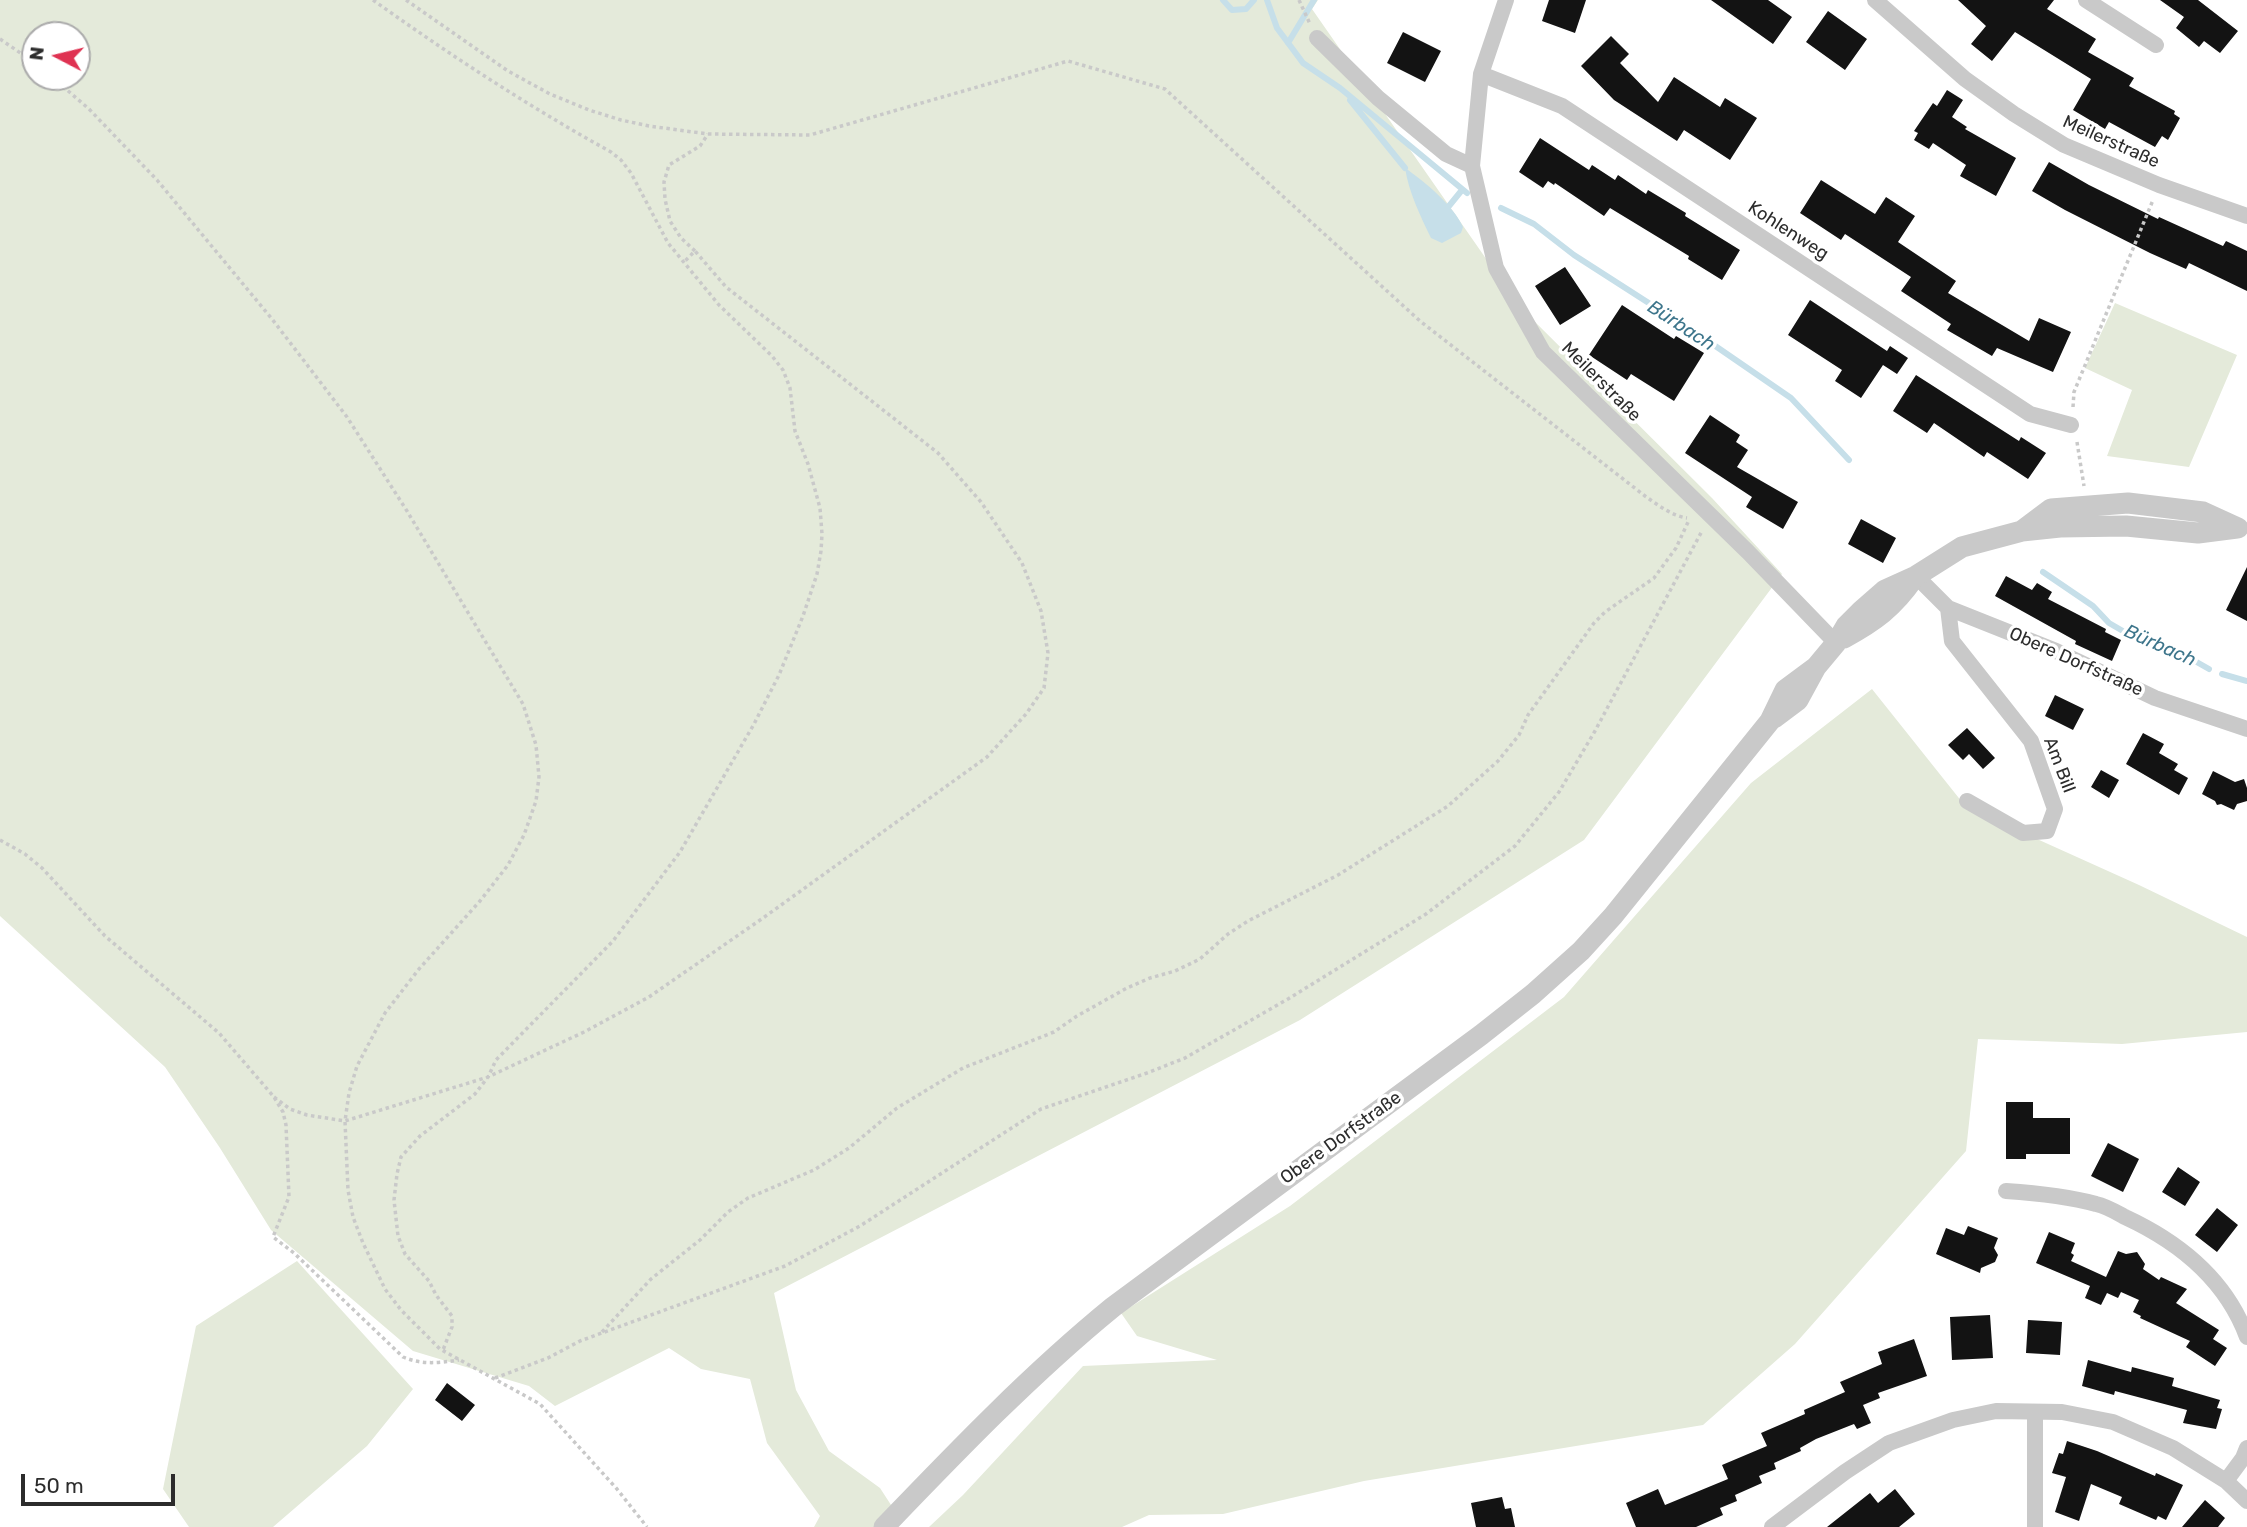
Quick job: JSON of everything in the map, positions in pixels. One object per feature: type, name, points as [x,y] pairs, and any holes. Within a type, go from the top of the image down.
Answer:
[{"type":"street","name":"Meilerstraße","points":[[1506,0],[1481,74],[1472,166],[1496,268],[1543,352],[1702,516],[1836,643]]},
{"type":"street","name":"Meilerstraße","points":[[1875,0],[1965,79],[2064,145],[2160,185],[2247,216]]},
{"type":"street","points":[[2086,0],[2155,46]]},
{"type":"street","points":[[1317,38],[1388,106],[1446,154],[1472,166]]},
{"type":"street","name":"Kohlenweg","points":[[1481,74],[1562,106],[2030,414],[2071,425]]},
{"type":"street","name":"Obere Dorfstraße","points":[[2022,531],[2051,509],[2128,503],[2203,512],[2242,530]]},
{"type":"street","name":"Obere Dorfstraße","points":[[884,1527],[989,1420],[1073,1340],[1113,1307],[1481,1035],[1581,951],[1643,880],[1770,721],[1798,699],[1816,667],[1836,643],[1875,621],[1901,596],[1916,576],[1962,547],[2022,531],[2060,527],[2126,526],[2198,533],[2242,530]]},
{"type":"street","name":"Obere Dorfstraße","points":[[1916,576],[1948,607],[2056,651],[2155,698],[2247,729]]},
{"type":"street","name":"Am Bill","points":[[1948,607],[1952,640],[2031,741],[2055,809],[2047,831],[2023,833],[1967,801]]},
{"type":"street","points":[[2006,1192],[2036,1193],[2098,1204],[2152,1229],[2173,1242],[2218,1285],[2240,1319],[2247,1337]]},
{"type":"street","points":[[1772,1527],[1845,1472],[1889,1443],[1953,1420],[1996,1411],[2062,1412],[2113,1422],[2173,1448],[2226,1481],[2247,1502]]},
{"type":"street","points":[[2035,1412],[2035,1527]]},
{"type":"street","points":[[2226,1481],[2244,1458],[2247,1448]]},
{"type":"path","points":[[373,0],[470,69],[621,160],[631,173],[668,243],[719,305],[783,370],[790,388],[795,431],[820,508],[822,534],[817,574],[779,675],[754,724],[680,852],[613,941],[496,1060],[488,1077],[475,1094],[420,1136],[401,1157],[394,1200],[398,1236],[405,1254],[429,1281],[452,1316],[452,1327],[443,1350]]},
{"type":"path","points":[[406,0],[508,71],[550,93],[621,120],[708,134],[810,135],[1068,61],[1166,89],[1420,321],[1645,496],[1681,517],[1702,516]]},
{"type":"path","points":[[1299,0],[1317,38]]},
{"type":"path","points":[[0,39],[21,54]]},
{"type":"path","points":[[68,91],[98,118],[157,180],[272,320],[347,417],[523,704],[536,745],[539,777],[536,801],[524,835],[508,865],[480,901],[419,969],[385,1013],[357,1066],[345,1121],[348,1190],[363,1243],[385,1289],[401,1310],[443,1350],[540,1404],[617,1489],[647,1527]]},
{"type":"path","points":[[274,1097],[290,1109],[307,1115],[345,1121],[488,1077],[649,998],[987,757],[1026,714],[1044,688],[1048,653],[1041,611],[1022,563],[981,502],[938,453],[726,287],[670,221],[664,182],[669,166],[699,146],[708,134]]},
{"type":"path","points":[[2074,391],[2160,185]]},
{"type":"path","points":[[683,262],[695,251]]},
{"type":"path","points":[[2077,444],[2088,506]]},
{"type":"path","points":[[494,1378],[548,1358],[580,1341],[785,1266],[860,1226],[1041,1109],[1147,1073],[1196,1052],[1426,914],[1515,846],[1559,792],[1601,720],[1702,516]]},
{"type":"path","points":[[600,1334],[651,1279],[748,1198],[814,1170],[849,1148],[897,1108],[962,1068],[1055,1032],[1077,1016],[1127,988],[1200,959],[1228,934],[1248,921],[1338,875],[1448,806],[1498,761],[1594,623],[1605,612],[1654,578],[1702,516]]},
{"type":"path","points":[[0,840],[25,854],[42,868],[105,936],[219,1033],[274,1097],[283,1112],[286,1125],[289,1197],[273,1237],[403,1357],[417,1363],[430,1364],[461,1360]]},
{"type":"green space","points":[[0,0],[1318,0],[1312,9],[1519,306],[1712,498],[1782,574],[1584,840],[1300,1020],[774,1293],[796,1390],[829,1451],[880,1488],[893,1508],[876,1527],[814,1527],[820,1516],[767,1443],[750,1379],[701,1369],[669,1348],[555,1406],[529,1386],[413,1351],[271,1230],[165,1067],[0,916]]},
{"type":"green space","points":[[2115,303],[2237,355],[2189,467],[2107,456],[2132,390],[2085,368]]},
{"type":"green space","points":[[1872,689],[1966,807],[2247,937],[2247,1032],[2122,1044],[1978,1039],[1966,1151],[1795,1344],[1703,1425],[1364,1481],[1223,1514],[1149,1515],[1122,1527],[929,1527],[963,1495],[1083,1366],[1217,1360],[1137,1336],[1121,1313],[1290,1206],[1564,997],[1751,783]]},
{"type":"green space","points":[[297,1261],[413,1389],[367,1446],[273,1527],[189,1527],[163,1489],[196,1326]]},
{"type":"water","points":[[1405,168],[1453,211],[1463,227],[1461,233],[1442,243],[1431,238],[1412,195]]},
{"type":"building","points":[[1549,0],[1586,0],[1575,33],[1542,21]]},
{"type":"building","points":[[1711,0],[1768,0],[1792,17],[1773,44]]},
{"type":"building","points":[[1958,0],[2054,0],[2047,9],[2096,39],[2088,52],[2134,78],[2129,86],[2175,111],[2174,114],[2180,118],[2168,140],[2162,136],[2155,147],[2109,122],[2105,129],[2073,110],[2091,79],[2015,32],[1992,61],[1971,44],[1986,26]]},
{"type":"building","points":[[2160,0],[2198,0],[2238,31],[2220,53],[2204,41],[2199,47],[2176,28],[2184,17]]},
{"type":"building","points":[[1828,11],[1867,39],[1845,70],[1806,42]]},
{"type":"building","points":[[1403,32],[1441,51],[1425,82],[1387,63]]},
{"type":"building","points":[[1611,36],[1629,54],[1620,63],[1658,102],[1674,77],[1720,107],[1725,98],[1757,118],[1730,160],[1684,130],[1677,141],[1614,100],[1581,66]]},
{"type":"building","points":[[1947,90],[1963,100],[1952,117],[1967,127],[1965,129],[2016,158],[1996,196],[1960,176],[1966,165],[1933,143],[1929,149],[1914,140],[1918,133],[1914,131],[1933,103],[1937,106]]},
{"type":"building","points":[[1540,138],[1589,170],[1592,165],[1615,180],[1618,175],[1646,194],[1648,190],[1740,250],[1722,280],[1688,259],[1689,256],[1610,208],[1604,216],[1555,183],[1554,185],[1548,181],[1543,188],[1519,172]]},
{"type":"building","points":[[2049,162],[2158,219],[2159,217],[2223,246],[2226,241],[2247,251],[2247,291],[2189,263],[2186,269],[2150,253],[2032,191]]},
{"type":"building","points":[[1821,180],[1875,214],[1886,197],[1915,216],[1898,242],[1956,281],[1948,293],[2029,341],[2039,318],[2071,332],[2053,372],[1997,348],[1992,356],[1947,330],[1951,324],[1901,291],[1911,277],[1845,234],[1841,240],[1800,213]]},
{"type":"building","points":[[1565,267],[1591,306],[1560,325],[1535,286]]},
{"type":"building","points":[[1810,300],[1887,351],[1890,346],[1908,358],[1897,374],[1883,365],[1861,398],[1835,381],[1842,370],[1788,335]]},
{"type":"building","points":[[1622,305],[1674,339],[1676,336],[1704,353],[1674,401],[1631,374],[1627,380],[1589,355]]},
{"type":"building","points":[[1916,375],[2019,441],[2021,437],[2046,453],[2028,479],[1987,452],[1984,457],[1934,423],[1927,433],[1893,411]]},
{"type":"building","points":[[1710,415],[1740,435],[1736,442],[1748,450],[1737,467],[1798,502],[1783,529],[1746,507],[1752,497],[1685,453]]},
{"type":"building","points":[[1861,519],[1896,538],[1883,563],[1848,544]]},
{"type":"building","points":[[2247,567],[2247,621],[2226,610]]},
{"type":"building","points":[[2006,576],[2032,590],[2037,583],[2052,592],[2048,599],[2106,629],[2105,632],[2121,640],[2112,661],[2075,644],[2076,641],[1995,596]]},
{"type":"building","points":[[2055,695],[2084,709],[2073,730],[2045,716]]},
{"type":"building","points":[[1967,728],[1995,758],[1983,769],[1969,754],[1963,760],[1948,745]]},
{"type":"building","points":[[2143,733],[2164,744],[2159,753],[2178,764],[2174,770],[2188,778],[2179,795],[2126,764]]},
{"type":"building","points":[[2101,770],[2119,780],[2109,798],[2091,787]]},
{"type":"building","points":[[2213,771],[2235,782],[2244,779],[2247,801],[2237,804],[2234,810],[2217,805],[2202,794]]},
{"type":"building","points":[[2006,1102],[2033,1102],[2033,1118],[2070,1118],[2070,1154],[2026,1154],[2026,1159],[2006,1159]]},
{"type":"building","points":[[2108,1143],[2139,1159],[2123,1192],[2091,1176]]},
{"type":"building","points":[[2178,1167],[2200,1182],[2185,1206],[2162,1192]]},
{"type":"building","points":[[2217,1208],[2238,1225],[2217,1252],[2195,1235]]},
{"type":"building","points":[[1968,1226],[1998,1238],[1994,1248],[1998,1255],[1995,1262],[1981,1268],[1980,1273],[1936,1254],[1946,1228],[1964,1235]]},
{"type":"building","points":[[2049,1232],[2075,1243],[2071,1261],[2106,1277],[2118,1251],[2126,1254],[2137,1252],[2145,1264],[2143,1269],[2159,1280],[2161,1277],[2187,1289],[2176,1303],[2219,1330],[2213,1339],[2227,1348],[2215,1366],[2186,1347],[2190,1341],[2140,1318],[2141,1316],[2133,1312],[2139,1300],[2121,1292],[2118,1298],[2107,1293],[2101,1305],[2085,1298],[2090,1286],[2036,1263]]},
{"type":"building","points":[[1990,1315],[1993,1358],[1952,1360],[1950,1317]]},
{"type":"building","points":[[2028,1320],[2062,1322],[2060,1355],[2026,1353]]},
{"type":"building","points":[[1914,1339],[1927,1376],[1878,1393],[1880,1398],[1863,1405],[1871,1423],[1857,1429],[1854,1424],[1816,1439],[1800,1448],[1801,1451],[1774,1463],[1776,1469],[1759,1476],[1762,1483],[1735,1495],[1737,1501],[1720,1508],[1723,1515],[1696,1527],[1636,1527],[1626,1503],[1658,1489],[1665,1505],[1728,1479],[1722,1465],[1767,1446],[1761,1433],[1805,1414],[1804,1410],[1845,1392],[1840,1382],[1882,1364],[1878,1352]]},
{"type":"building","points":[[2088,1360],[2131,1372],[2132,1367],[2174,1378],[2172,1386],[2220,1400],[2217,1408],[2222,1409],[2216,1429],[2183,1423],[2187,1410],[2115,1391],[2114,1395],[2082,1386]]},
{"type":"building","points":[[447,1383],[475,1405],[462,1421],[435,1400]]},
{"type":"building","points":[[2067,1441],[2183,1485],[2166,1520],[2158,1516],[2156,1520],[2119,1504],[2122,1497],[2091,1484],[2079,1521],[2055,1512],[2066,1477],[2052,1473],[2059,1453],[2063,1454]]},
{"type":"building","points":[[1895,1489],[1915,1514],[1899,1527],[1827,1527],[1870,1493],[1878,1503]]},
{"type":"building","points":[[1502,1497],[1505,1509],[1511,1508],[1515,1527],[1476,1527],[1471,1503]]},
{"type":"building","points":[[2205,1500],[2225,1518],[2218,1527],[2182,1527]]},
{"type":"waterway","name":"Bürbach","points":[[1223,0],[1232,10],[1246,9],[1254,0]]},
{"type":"waterway","name":"Bürbach","points":[[1267,0],[1277,28],[1303,63],[1340,88],[1467,193]]},
{"type":"waterway","points":[[1288,43],[1314,0]]},
{"type":"waterway","points":[[1350,100],[1405,168]]},
{"type":"waterway","points":[[1449,206],[1462,190]]},
{"type":"waterway","name":"Bürbach","points":[[1501,208],[1534,224],[1574,255],[1791,398],[1849,460]]},
{"type":"waterway","name":"Bürbach","points":[[2043,572],[2093,606],[2109,623],[2147,645],[2179,652],[2209,669]]},
{"type":"waterway","name":"Bürbach","points":[[2222,674],[2247,681]]}]
